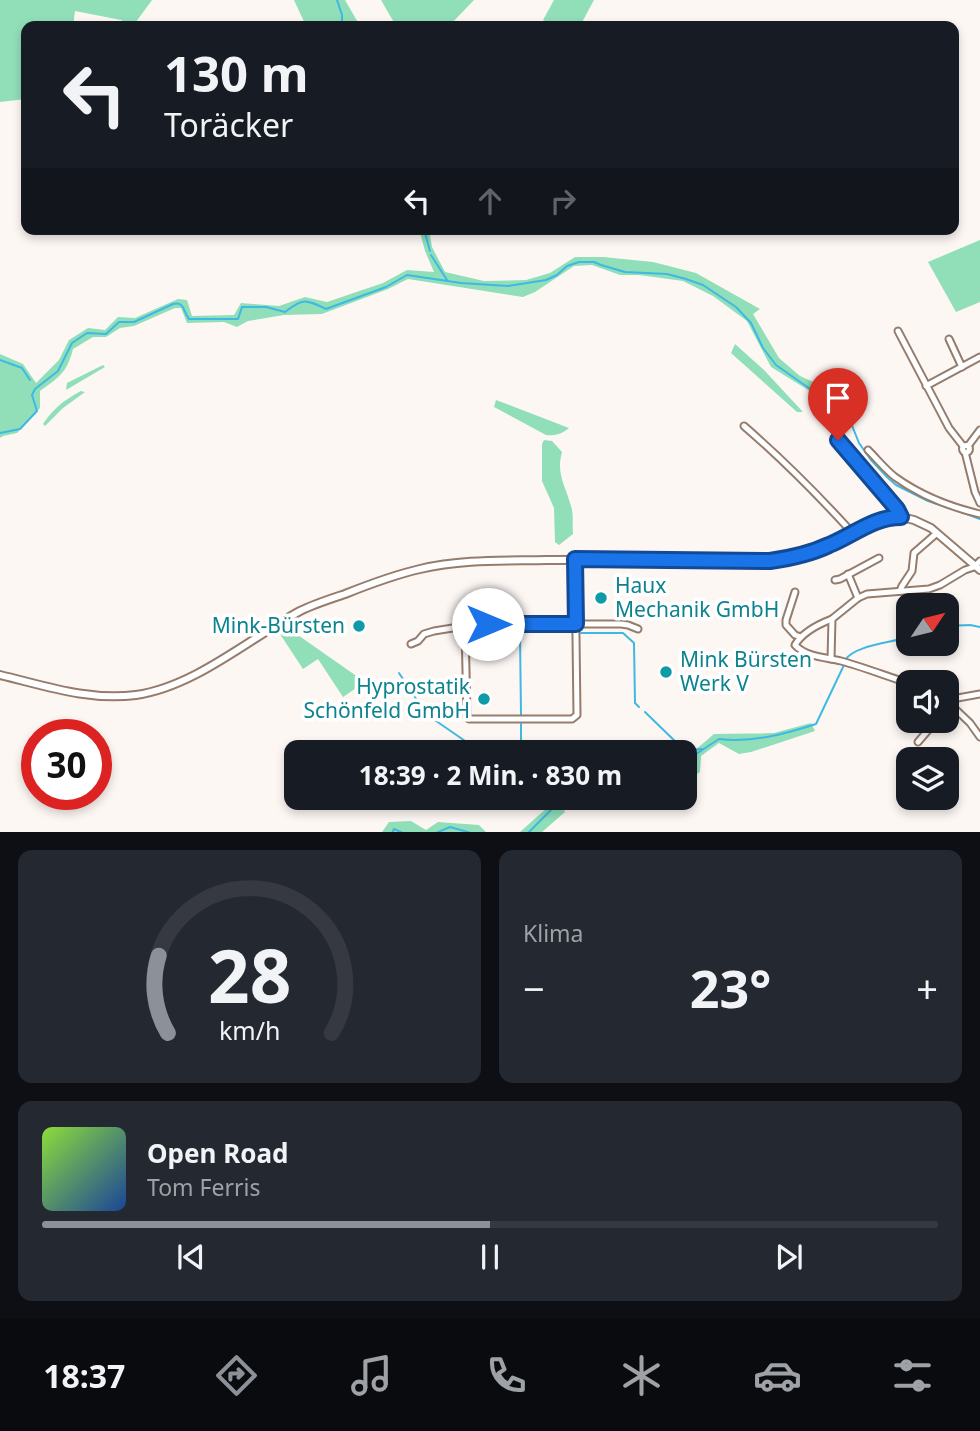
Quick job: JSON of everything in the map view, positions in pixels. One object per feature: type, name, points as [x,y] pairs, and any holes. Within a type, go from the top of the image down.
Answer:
[{"type":"main road","points":[[0,675],[80,695],[136,695],[165,688],[185,680],[302,610],[396,575],[464,562],[575,559],[770,561],[791,558],[832,545],[880,519],[901,517],[922,523],[979,566]]},
{"type":"street","points":[[898,331],[949,428],[965,448],[980,503]]},
{"type":"street","points":[[949,339],[962,367]]},
{"type":"street","points":[[926,386],[980,357]]},
{"type":"street","points":[[744,426],[819,497],[851,534]]},
{"type":"street","points":[[965,448],[980,430]]},
{"type":"street","points":[[838,440],[901,517]]},
{"type":"street","points":[[868,450],[894,476],[921,493],[980,514]]},
{"type":"street","points":[[900,591],[912,571],[914,553],[937,533]]},
{"type":"street","points":[[835,580],[879,558]]},
{"type":"street","points":[[465,625],[469,719],[572,719],[577,715],[575,559]]},
{"type":"street","points":[[896,679],[808,653],[795,645],[801,637],[832,619],[858,598],[872,593],[929,589],[966,569],[979,566]]},
{"type":"street","points":[[848,574],[858,598]]},
{"type":"street","points":[[795,592],[786,625],[795,635],[801,637]]},
{"type":"street","points":[[831,659],[832,619]]},
{"type":"street","points":[[411,644],[424,634],[465,625],[621,624],[638,629]]},
{"type":"street","points":[[959,699],[980,694]]},
{"type":"street","points":[[959,712],[980,737]]},
{"type":"street","points":[[918,742],[926,733]]},
{"type":"green space","points":[[0,0],[152,0],[137,21],[123,21],[75,11],[74,21],[21,21],[21,100],[0,102]]},
{"type":"green space","points":[[294,0],[345,0],[357,21],[304,21]]},
{"type":"green space","points":[[381,0],[474,0],[454,21],[393,21]]},
{"type":"green space","points":[[554,0],[594,0],[583,21],[543,20]]},
{"type":"green space","points":[[421,235],[430,235],[432,247],[445,272],[484,281],[526,280],[550,273],[575,257],[653,262],[696,273],[760,309],[753,314],[779,358],[800,376],[827,388],[821,398],[771,367],[747,321],[713,296],[683,281],[620,275],[592,265],[574,266],[523,297],[408,279],[322,314],[284,315],[248,321],[237,327],[224,322],[187,323],[181,308],[175,308],[134,326],[120,328],[106,337],[93,337],[73,349],[61,374],[40,391],[40,408],[17,433],[0,438],[0,354],[23,364],[36,383],[59,360],[69,340],[88,328],[105,330],[118,317],[135,318],[178,299],[187,300],[192,316],[234,315],[241,303],[279,306],[305,297],[327,302],[383,283],[407,270],[434,272]]},
{"type":"green space","points":[[980,240],[980,302],[956,312],[928,262]]},
{"type":"green space","points":[[735,344],[764,370],[803,412],[797,412],[731,353]]},
{"type":"green space","points":[[103,365],[105,367],[66,390],[67,383]]},
{"type":"green space","points":[[81,391],[85,392],[45,426],[43,424],[60,405]]},
{"type":"green space","points":[[496,400],[569,428],[558,434],[546,435],[494,407]]},
{"type":"green space","points":[[544,440],[552,441],[562,452],[561,473],[572,513],[573,534],[559,545],[555,542],[554,508],[542,481]]},
{"type":"green space","points":[[285,626],[365,682],[343,697],[318,659],[303,669],[278,631]]},
{"type":"green space","points":[[811,723],[815,731],[739,754],[719,743],[701,756],[700,772],[697,774],[697,748],[714,734],[774,733]]},
{"type":"green space","points":[[545,810],[564,810],[542,832],[520,832]]},
{"type":"green space","points":[[411,821],[426,830],[438,822],[479,825],[486,832],[382,832],[389,822]]},
{"type":"waterway","points":[[337,0],[342,21]]},
{"type":"waterway","points":[[426,235],[430,251]]},
{"type":"waterway","points":[[431,255],[447,280]]},
{"type":"waterway","points":[[0,433],[20,429],[37,411],[32,395],[35,389],[58,371],[72,343],[87,333],[106,334],[119,322],[134,322],[173,304],[180,304],[189,319],[238,319],[242,307],[266,307],[285,312],[304,302],[326,309],[386,287],[407,275],[461,283],[508,286],[546,280],[567,266],[579,262],[594,262],[625,272],[667,274],[686,279],[703,285],[736,307],[751,323],[763,348],[776,365],[813,391],[845,408],[859,443],[888,478],[928,501],[953,509]]},
{"type":"waterway","points":[[0,360],[22,368],[30,380]]},
{"type":"waterway","points":[[961,512],[980,519]]},
{"type":"waterway","points":[[959,625],[980,627]]},
{"type":"waterway","points":[[581,633],[623,633],[634,643],[635,703],[639,707]]},
{"type":"waterway","points":[[520,635],[521,715]]},
{"type":"waterway","points":[[845,660],[857,651],[896,640]]},
{"type":"waterway","points":[[697,753],[719,739],[756,739],[816,724],[844,665]]},
{"type":"waterway","points":[[399,673],[426,714],[464,740]]},
{"type":"waterway","points":[[645,712],[682,748],[702,749]]},
{"type":"waterway","points":[[521,724],[521,740]]},
{"type":"waterway","points":[[529,832],[551,810]]},
{"type":"waterway","points":[[438,832],[450,827],[468,832]]},
{"type":"waterway","points":[[392,832],[394,829],[401,832]]},
{"type":"place","name":"Haux Mechanik GmbH","points":[[601,598]]},
{"type":"place","name":"Mink-Bürsten","points":[[359,626]]},
{"type":"place","name":"Mink Bürsten Werk V","points":[[666,672]]},
{"type":"place","name":"Hyprostatik Schönfeld GmbH","points":[[484,699]]},
{"type":"route","points":[[488,624],[576,624],[575,559],[770,561],[791,558],[832,545],[880,519],[901,517],[838,440]]}]
